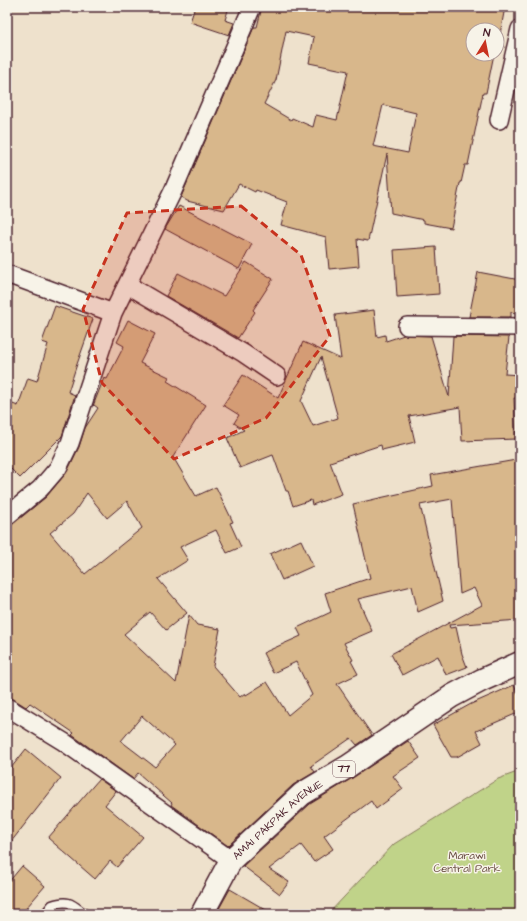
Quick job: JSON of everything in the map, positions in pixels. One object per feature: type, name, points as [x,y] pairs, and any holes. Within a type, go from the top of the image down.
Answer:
[{"type":"highway","name":"AMAI PAKPAK AVENUE","points":[[202,914],[231,860],[302,794],[347,767],[452,696],[482,680],[520,663]]},
{"type":"street","points":[[7,516],[40,489],[58,468],[70,443],[113,313],[173,191],[252,7]]},
{"type":"street","points":[[499,120],[520,29]]},
{"type":"street","points":[[7,274],[113,313]]},
{"type":"street","points":[[128,285],[243,353],[277,376]]},
{"type":"street","points":[[406,326],[520,327]]},
{"type":"street","points":[[7,707],[64,742],[231,860]]},
{"type":"lane","points":[[45,914],[52,904],[65,902],[70,903],[85,914]]},
{"type":"highlighted area","points":[[241,206],[301,255],[330,336],[266,418],[174,459],[102,383],[83,309],[127,213]]},
{"type":"green space","name":"Marawi Central Park","points":[[520,771],[520,914],[328,914],[394,844],[498,779]]},
{"type":"building","points":[[195,7],[229,7],[225,20],[234,23],[229,35],[190,22]]},
{"type":"building","points":[[262,7],[330,7],[343,10],[343,7],[505,7],[502,22],[465,22],[465,62],[492,62],[486,93],[483,93],[468,165],[465,165],[460,183],[451,228],[424,223],[424,220],[391,213],[387,154],[368,241],[357,239],[359,266],[329,269],[326,237],[281,225],[287,202],[256,190],[255,192],[239,184],[224,210],[187,201],[181,197],[254,27],[257,27]],"holes":[[[286,31],[314,37],[309,63],[348,71],[337,120],[316,115],[313,127],[292,118],[291,120],[264,104],[276,80]],[[383,105],[416,113],[408,153],[373,146]]]},
{"type":"building","points":[[179,206],[252,244],[239,269],[165,229]]},
{"type":"building","points":[[436,247],[439,294],[397,297],[394,250]]},
{"type":"building","points":[[246,262],[273,279],[253,310],[255,312],[238,338],[166,296],[178,273],[224,296]]},
{"type":"building","points":[[478,272],[520,280],[520,314],[511,312],[511,317],[469,317]]},
{"type":"building","points":[[55,306],[93,319],[68,392],[75,395],[62,436],[20,478],[7,465],[7,418],[10,403],[18,406],[28,378],[37,381],[48,344],[42,342]]},
{"type":"building","points":[[374,310],[377,337],[385,335],[386,341],[404,335],[431,336],[449,397],[453,336],[509,337],[505,374],[520,375],[520,399],[514,398],[516,439],[462,441],[460,407],[409,416],[415,442],[382,450],[381,445],[330,462],[342,494],[312,505],[311,500],[293,506],[273,455],[240,468],[227,438],[244,430],[234,423],[239,415],[223,405],[243,375],[278,398],[303,342],[341,359],[335,315]],"holes":[[[321,357],[338,418],[313,426],[301,401]]]},
{"type":"building","points":[[128,320],[155,334],[140,363],[169,377],[167,381],[206,405],[173,457],[196,496],[216,487],[233,522],[230,523],[241,547],[227,553],[216,530],[180,547],[188,560],[158,579],[187,613],[166,630],[150,612],[124,634],[176,683],[189,615],[197,625],[220,629],[213,666],[240,697],[267,682],[288,715],[312,695],[296,662],[273,673],[263,653],[301,636],[297,628],[331,612],[325,593],[370,578],[353,504],[433,486],[431,475],[516,460],[516,483],[520,530],[520,620],[449,625],[450,628],[456,627],[462,654],[467,667],[446,675],[438,656],[402,675],[391,654],[482,605],[474,588],[460,594],[452,499],[420,505],[443,601],[418,612],[412,586],[358,599],[372,631],[344,643],[353,660],[351,661],[358,674],[337,684],[372,735],[357,745],[351,738],[311,766],[315,772],[293,785],[228,846],[171,805],[172,803],[138,773],[133,779],[72,735],[74,733],[30,703],[26,707],[12,698],[7,697],[7,526],[13,524],[46,497],[67,472],[79,447],[85,428],[98,408],[94,405],[93,406],[104,378],[107,379],[124,346],[117,342]],"holes":[[[87,493],[107,518],[127,501],[142,528],[85,574],[50,533],[73,514]],[[142,716],[175,745],[155,767],[121,741]]]},
{"type":"building","points":[[301,540],[313,566],[282,580],[270,554]]},
{"type":"building","points":[[514,685],[520,699],[520,712],[476,731],[482,743],[457,757],[451,757],[433,725],[471,704]]},
{"type":"building","points":[[408,741],[420,758],[393,776],[403,789],[376,809],[371,801],[324,836],[333,849],[314,862],[301,845],[269,869],[289,882],[280,894],[243,866],[310,804]]},
{"type":"building","points":[[26,749],[61,778],[7,847],[7,773]]},
{"type":"building","points":[[99,779],[116,791],[105,805],[143,837],[117,867],[110,861],[95,879],[48,838]]},
{"type":"building","points":[[22,866],[45,886],[21,914],[7,914],[7,884]]},
{"type":"building","points":[[230,889],[273,914],[216,914]]}]
